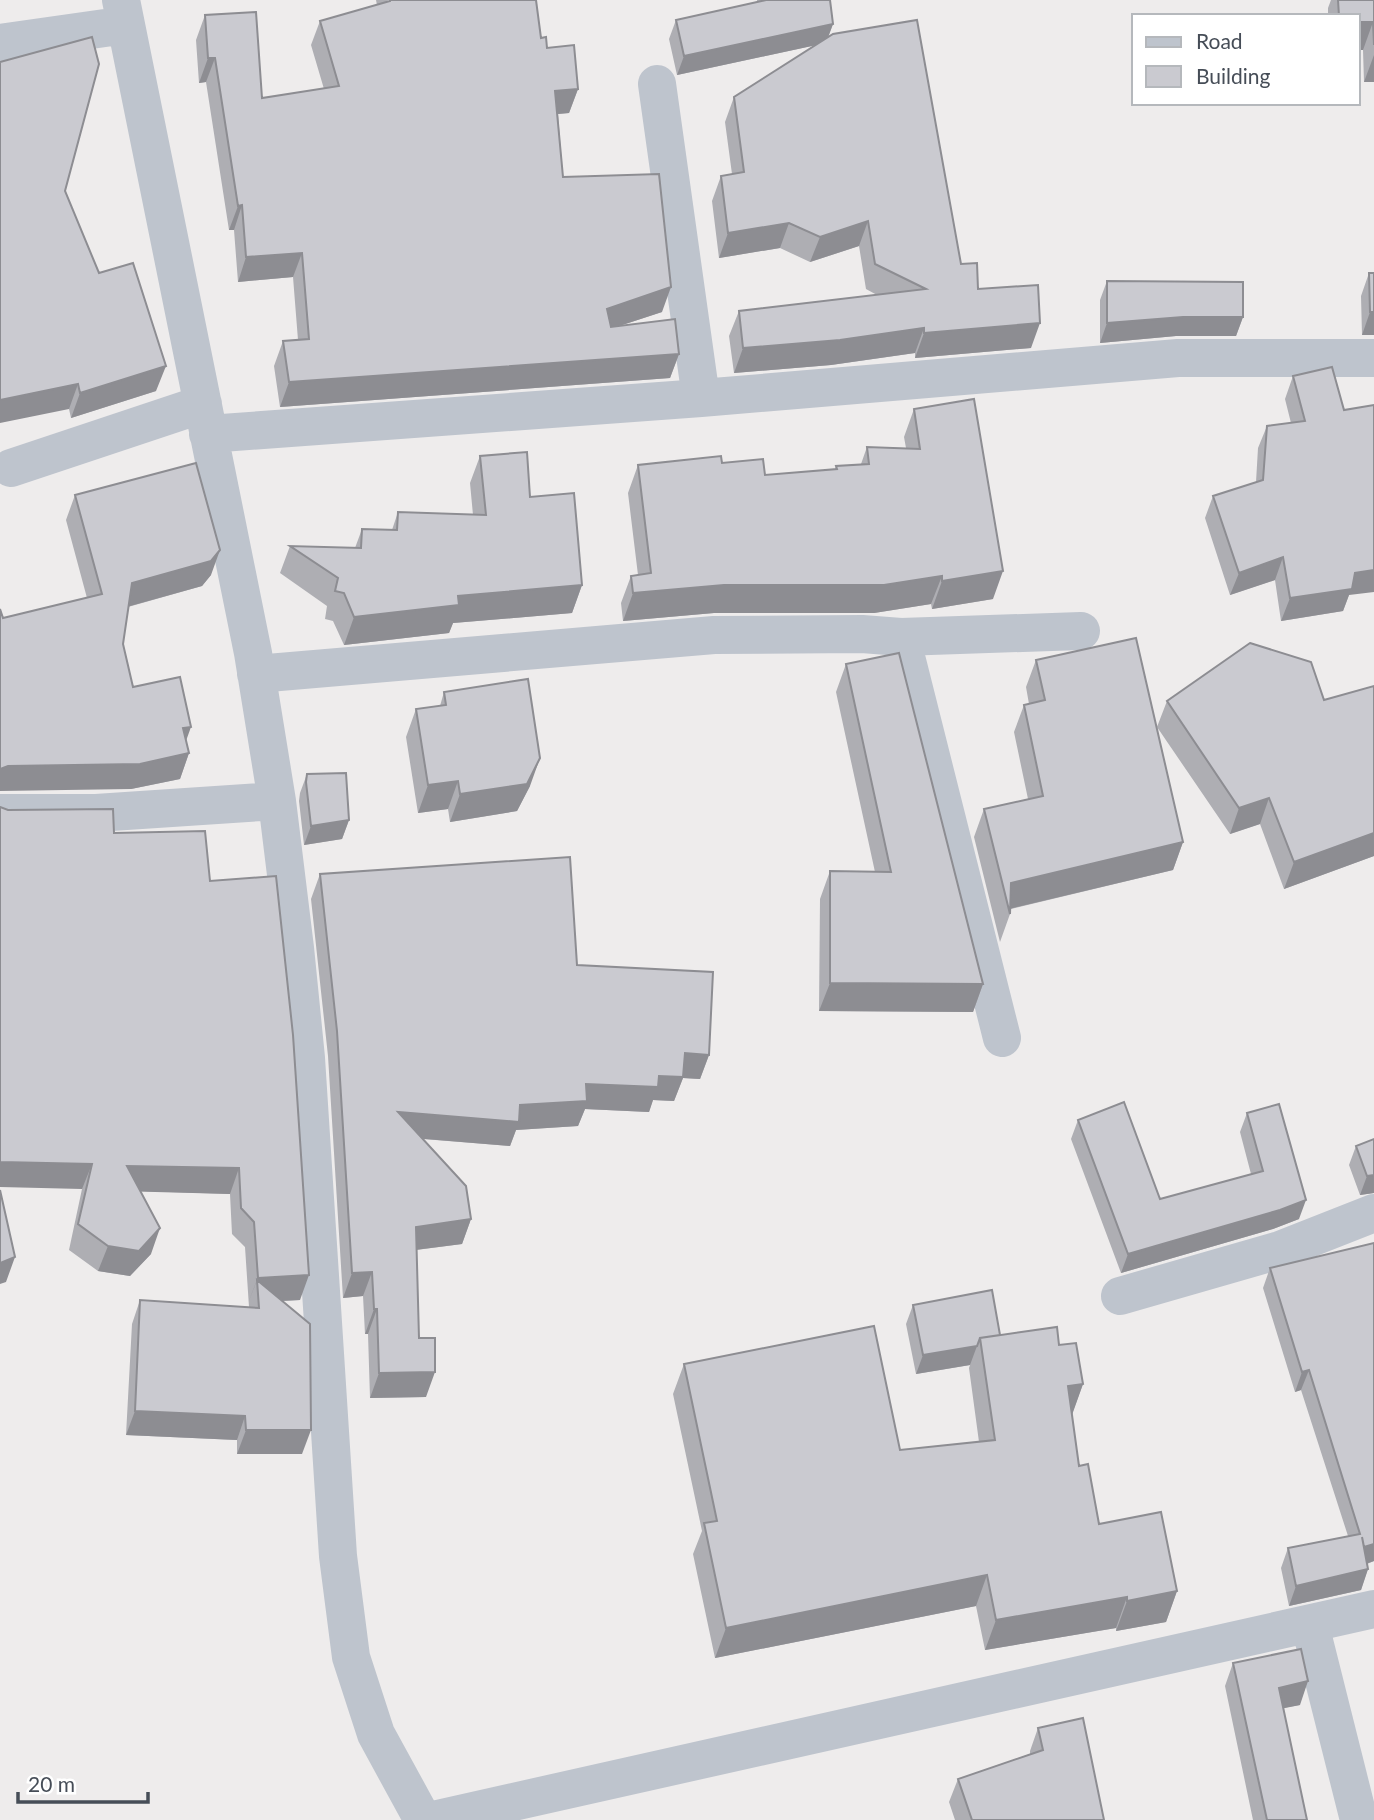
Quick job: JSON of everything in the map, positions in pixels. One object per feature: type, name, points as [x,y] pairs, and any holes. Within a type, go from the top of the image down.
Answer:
[{"type":"street","points":[[0,43],[123,13],[256,674],[277,801],[306,1058],[338,1556],[351,1657],[376,1734],[423,1820]]},
{"type":"street","points":[[657,84],[701,398]]},
{"type":"street","points":[[11,468],[205,419],[701,398],[1178,358],[1374,359]]},
{"type":"street","points":[[256,674],[714,635],[862,634],[901,637],[1081,631]]},
{"type":"street","points":[[901,637],[1002,1038]]},
{"type":"street","points":[[0,813],[96,813],[277,801]]},
{"type":"street","points":[[1120,1296],[1280,1250],[1374,1213]]},
{"type":"street","points":[[433,1820],[1374,1609]]},
{"type":"street","points":[[1310,1625],[1359,1820]]},
{"type":"building","points":[[390,0],[536,0],[541,38],[546,37],[547,48],[574,45],[578,89],[555,91],[563,177],[659,174],[671,287],[607,309],[611,327],[675,319],[679,354],[289,382],[283,341],[309,339],[302,253],[246,257],[242,205],[238,206],[215,58],[208,58],[205,15],[256,12],[262,98],[339,86],[320,21]]},
{"type":"building","points":[[766,0],[830,0],[833,24],[684,56],[676,20]]},
{"type":"building","points":[[1338,0],[1374,0],[1374,45],[1373,22],[1360,22],[1360,14],[1339,14]]},
{"type":"building","points":[[917,20],[961,264],[977,263],[978,289],[1038,285],[1040,323],[924,333],[924,328],[840,340],[743,348],[739,311],[926,289],[875,264],[868,221],[820,237],[789,223],[728,233],[721,176],[744,172],[734,97],[833,34]]},
{"type":"building","points":[[92,37],[99,64],[65,191],[99,273],[133,263],[166,366],[80,393],[78,384],[0,400],[0,62]]},
{"type":"building","points":[[1369,273],[1374,273],[1374,312],[1370,312]]},
{"type":"building","points":[[1107,281],[1243,282],[1243,317],[1183,317],[1107,323]]},
{"type":"building","points":[[1332,367],[1344,410],[1374,405],[1374,570],[1355,573],[1352,589],[1290,598],[1283,557],[1239,573],[1213,496],[1263,480],[1267,426],[1305,421],[1293,376]]},
{"type":"building","points":[[974,399],[1003,571],[942,581],[942,576],[884,585],[724,585],[633,593],[631,576],[651,573],[638,465],[721,456],[722,463],[763,459],[765,475],[869,464],[867,447],[920,449],[914,409]]},
{"type":"building","points":[[527,452],[530,497],[574,493],[582,585],[458,596],[459,605],[354,617],[344,593],[335,591],[338,578],[290,546],[361,548],[362,529],[397,530],[398,512],[486,515],[480,456]]},
{"type":"building","points":[[196,463],[220,550],[211,561],[132,583],[123,644],[133,687],[180,677],[191,727],[183,728],[189,753],[140,764],[8,766],[0,769],[0,609],[3,618],[102,594],[75,495]]},
{"type":"building","points":[[1136,638],[1183,842],[1011,883],[1010,914],[984,809],[1043,796],[1024,705],[1045,700],[1036,660]]},
{"type":"building","points":[[1250,643],[1311,662],[1324,700],[1374,686],[1374,833],[1294,862],[1269,798],[1239,808],[1167,701]]},
{"type":"building","points":[[899,653],[983,984],[830,983],[830,871],[891,872],[846,664]]},
{"type":"building","points":[[528,679],[540,758],[527,784],[460,794],[458,781],[428,785],[416,709],[446,705],[444,692]]},
{"type":"building","points":[[346,773],[349,820],[311,826],[307,774]]},
{"type":"building","points":[[0,807],[8,810],[113,809],[114,833],[205,831],[210,881],[276,876],[293,1035],[309,1275],[258,1278],[254,1222],[241,1208],[239,1168],[127,1166],[160,1228],[139,1251],[108,1246],[78,1224],[92,1164],[0,1162]]},
{"type":"building","points":[[570,857],[577,965],[713,972],[709,1055],[685,1053],[683,1077],[659,1076],[658,1087],[586,1084],[587,1101],[520,1105],[519,1122],[398,1112],[466,1186],[471,1219],[416,1227],[419,1338],[435,1338],[435,1372],[379,1373],[377,1309],[374,1309],[372,1272],[352,1273],[337,1031],[320,874]]},
{"type":"building","points":[[1124,1102],[1160,1199],[1263,1171],[1247,1113],[1279,1104],[1306,1200],[1128,1254],[1078,1120]]},
{"type":"building","points":[[1374,1139],[1374,1175],[1367,1176],[1356,1146]]},
{"type":"building","points":[[0,1190],[15,1257],[0,1263]]},
{"type":"building","points":[[1374,1243],[1374,1544],[1364,1547],[1362,1537],[1368,1569],[1296,1586],[1288,1548],[1360,1534],[1309,1370],[1302,1372],[1270,1268]]},
{"type":"building","points":[[257,1280],[310,1324],[311,1430],[246,1430],[245,1416],[135,1411],[140,1300],[259,1308]]},
{"type":"building","points":[[992,1290],[1000,1335],[980,1338],[977,1346],[923,1355],[913,1305]]},
{"type":"building","points":[[874,1326],[900,1450],[995,1440],[980,1338],[1057,1327],[1059,1345],[1076,1343],[1083,1384],[1068,1386],[1079,1466],[1088,1464],[1099,1524],[1161,1512],[1177,1591],[996,1620],[987,1575],[726,1628],[704,1523],[717,1521],[684,1364]]},
{"type":"building","points":[[1301,1649],[1308,1681],[1279,1688],[1307,1820],[1267,1820],[1233,1663]]},
{"type":"building","points":[[1083,1718],[1104,1820],[972,1820],[958,1779],[1043,1750],[1038,1728]]}]
